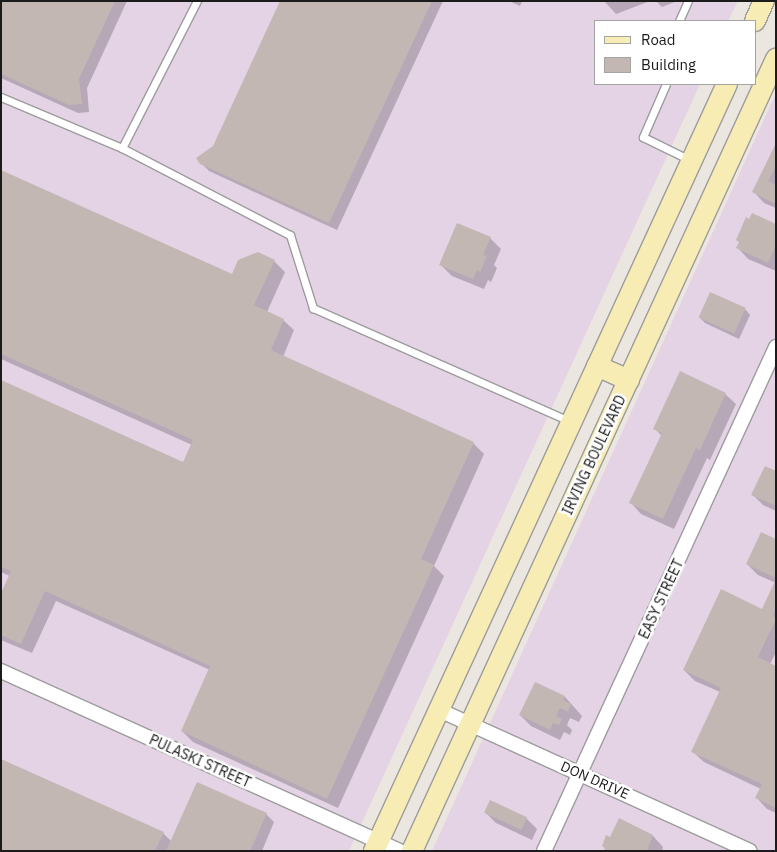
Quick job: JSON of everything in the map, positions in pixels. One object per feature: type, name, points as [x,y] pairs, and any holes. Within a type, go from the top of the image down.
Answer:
[{"type":"main road","points":[[755,20],[764,1]]},
{"type":"main road","name":"IRVING BOULEVARD","points":[[412,851],[776,59]]},
{"type":"main road","points":[[376,846],[727,85]]},
{"type":"main road","points":[[597,366],[629,380]]},
{"type":"street","name":"EASY STREET","points":[[544,851],[776,347]]},
{"type":"street","name":"PULASKI STREET","points":[[1,672],[376,846],[400,851]]},
{"type":"street","name":"DON DRIVE","points":[[440,710],[750,851]]},
{"type":"lane","points":[[122,148],[197,1]]},
{"type":"lane","points":[[679,20],[688,1]]},
{"type":"lane","points":[[666,85],[643,136],[691,161]]},
{"type":"lane","points":[[1,97],[122,148],[290,235],[313,308],[572,422]]},
{"type":"shaded area","points":[[1,1],[738,1],[728,20],[594,20],[594,85],[700,85],[349,851],[1,851]]},
{"type":"shaded area","points":[[776,93],[776,851],[432,851]]},
{"type":"building","points":[[1,1],[115,1],[79,79],[82,104],[69,105],[1,74]]},
{"type":"building","points":[[280,1],[432,1],[329,223],[200,164],[196,158],[213,146]]},
{"type":"building","points":[[776,143],[776,166],[768,181],[776,185],[776,204],[752,192]]},
{"type":"building","points":[[1,170],[232,274],[238,260],[258,252],[275,260],[254,305],[284,319],[271,350],[474,442],[421,559],[434,565],[327,799],[181,731],[210,666],[45,591],[21,644],[1,635],[1,593],[11,571],[1,567],[1,380],[183,462],[193,440],[1,354]]},
{"type":"building","points":[[752,213],[776,224],[776,245],[768,263],[736,248],[739,242],[736,240],[746,217],[749,219]]},
{"type":"building","points":[[457,223],[491,237],[483,255],[487,256],[480,272],[477,270],[473,279],[439,265]]},
{"type":"building","points":[[710,292],[746,308],[734,333],[699,318]]},
{"type":"building","points":[[680,371],[726,393],[700,450],[696,448],[663,519],[629,503],[662,433],[653,429]]},
{"type":"building","points":[[765,466],[776,471],[776,506],[751,495]]},
{"type":"building","points":[[761,532],[776,539],[776,578],[746,564]]},
{"type":"building","points":[[776,579],[776,609],[773,615],[776,619],[758,657],[776,666],[776,808],[755,798],[762,784],[691,752],[721,688],[683,670],[721,589],[762,609]]},
{"type":"building","points":[[535,682],[565,696],[563,700],[571,704],[568,712],[560,708],[556,716],[562,719],[559,725],[553,723],[550,730],[519,715]]},
{"type":"building","points":[[1,759],[164,832],[155,851],[1,851]]},
{"type":"building","points":[[197,782],[267,813],[250,851],[166,851]]},
{"type":"building","points":[[490,800],[527,817],[521,830],[484,813]]},
{"type":"building","points":[[619,818],[653,835],[647,851],[604,851],[605,848],[602,846],[606,835],[610,837]]}]
